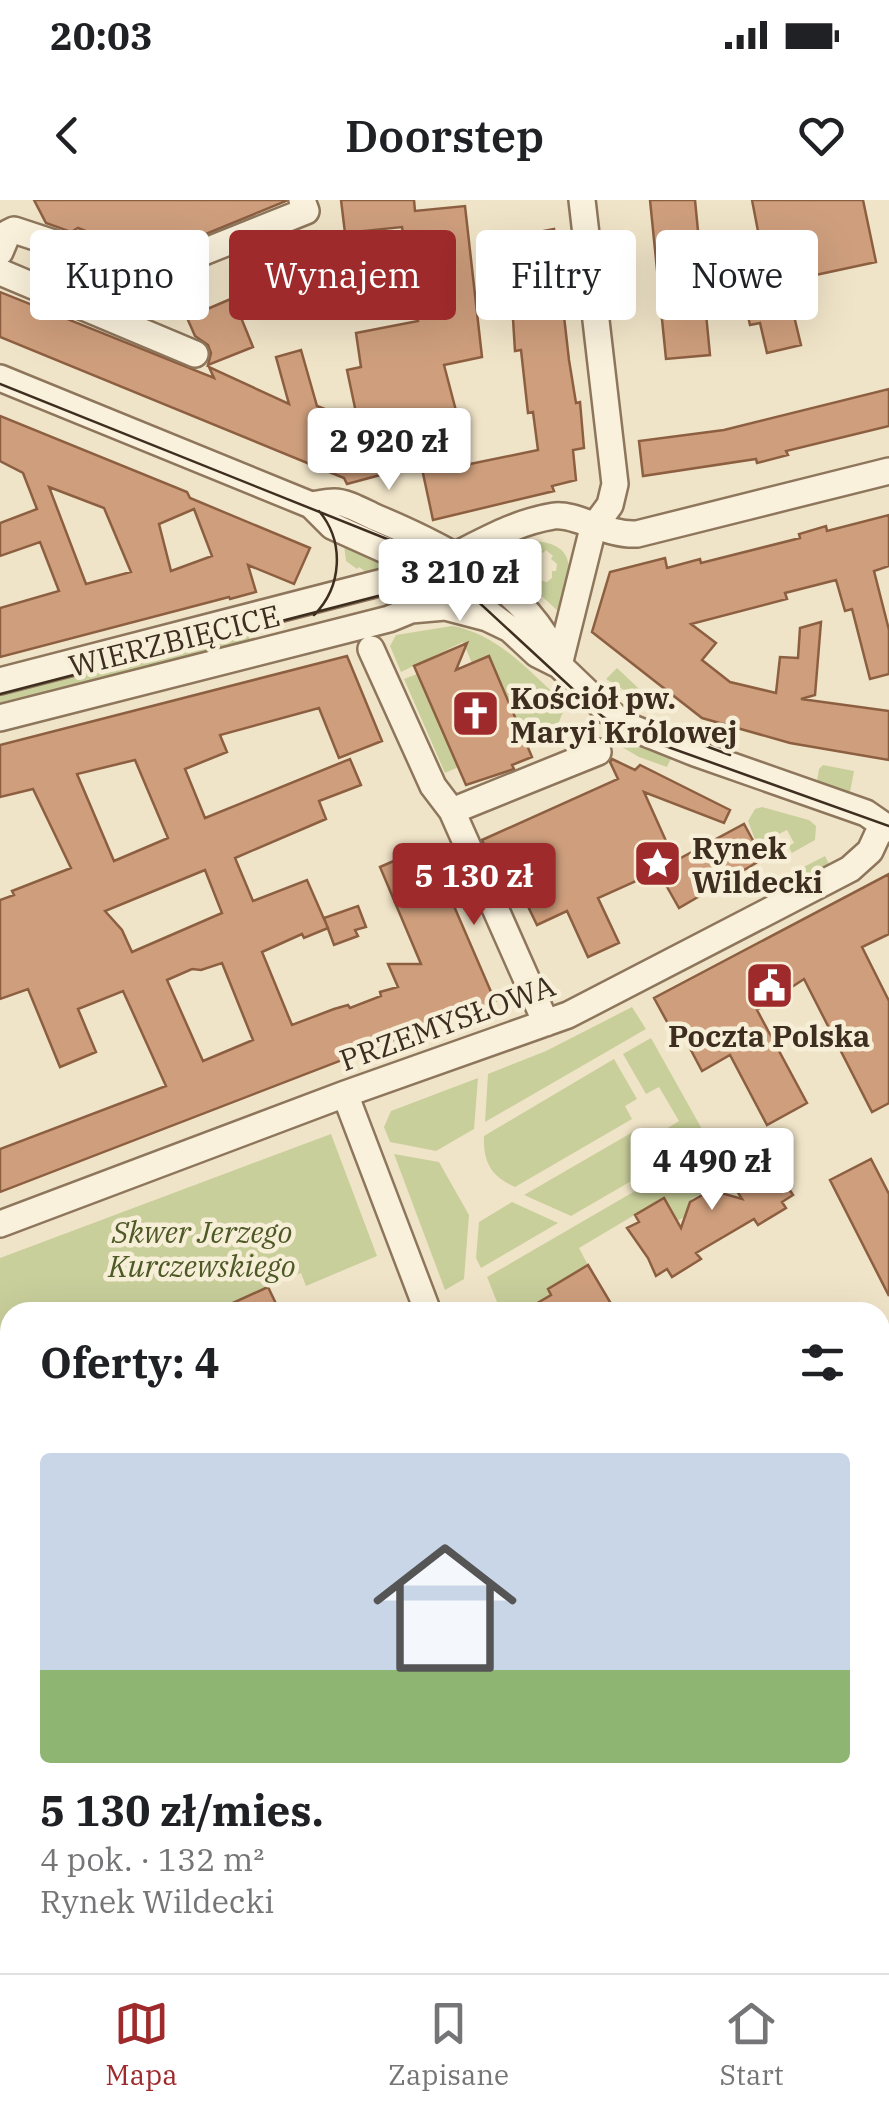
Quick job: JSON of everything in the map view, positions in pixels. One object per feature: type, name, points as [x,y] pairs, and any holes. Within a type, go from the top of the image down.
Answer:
[{"type":"street","points":[[0,252],[8,233],[18,231],[166,270],[306,211],[302,200]]},
{"type":"street","points":[[559,666],[593,528],[610,504],[615,484],[582,200]]},
{"type":"street","points":[[0,272],[195,354]]},
{"type":"street","points":[[0,378],[311,506],[332,526],[391,550],[493,582],[532,618],[552,645],[559,666]]},
{"type":"street","name":"WIERZBIĘCICE","points":[[0,718],[411,610],[442,567],[476,542],[553,516],[573,518],[593,528],[637,534],[889,470]]},
{"type":"street","points":[[311,506],[337,501],[426,539],[442,567],[536,654],[559,666],[606,710],[630,726],[695,753],[882,818]]},
{"type":"street","points":[[391,550],[401,566],[399,576],[392,580]]},
{"type":"street","name":"WIERZBIĘCICE","points":[[0,681],[442,567]]},
{"type":"street","points":[[411,610],[445,607],[487,618],[510,629]]},
{"type":"street","points":[[370,649],[433,786],[452,811],[546,1024]]},
{"type":"street","points":[[452,811],[598,752]]},
{"type":"street","name":"PRZEMYSŁOWA","points":[[0,1224],[345,1094],[546,1024],[850,869],[870,851],[882,818]]},
{"type":"street","points":[[345,1094],[424,1302]]},
{"type":"green space","points":[[529,541],[546,543],[565,554],[569,573],[559,612],[534,589],[538,580],[547,582],[552,578],[557,564],[551,559],[553,556],[546,550],[530,551],[531,555],[523,560],[530,576],[525,580],[492,549]]},
{"type":"green space","points":[[344,545],[378,559],[381,571],[365,575],[366,572],[346,561]]},
{"type":"green space","points":[[452,626],[483,636],[523,664],[559,698],[564,709],[559,722],[521,739],[512,711],[472,663],[463,642],[401,672],[390,646],[396,635]]},
{"type":"green space","points":[[247,627],[251,645],[0,709],[0,690]]},
{"type":"green space","points":[[617,668],[651,700],[606,679]]},
{"type":"green space","points":[[417,674],[461,766],[445,773],[404,679]]},
{"type":"green space","points":[[619,735],[672,756],[667,767],[615,743]]},
{"type":"green space","points":[[823,765],[854,771],[850,792],[817,781]]},
{"type":"green space","points":[[762,807],[809,820],[816,826],[815,840],[792,853],[788,846],[794,843],[787,830],[757,845],[748,821],[755,809]]},
{"type":"green space","points":[[825,856],[829,864],[788,885],[784,877]]},
{"type":"green space","points":[[632,1007],[646,1029],[485,1122],[488,1074],[546,1051]]},
{"type":"green space","points":[[651,1038],[735,1188],[715,1199],[709,1189],[691,1199],[697,1210],[677,1221],[663,1198],[579,1248],[588,1265],[548,1289],[551,1295],[539,1302],[497,1302],[487,1277],[685,1162],[666,1129],[679,1121],[659,1087],[646,1094],[623,1054]]},
{"type":"green space","points":[[614,1059],[637,1099],[625,1106],[632,1119],[515,1187],[494,1173],[487,1161],[484,1136]]},
{"type":"green space","points":[[478,1078],[474,1129],[436,1151],[390,1142],[384,1127],[391,1111]]},
{"type":"green space","points":[[638,1129],[645,1141],[657,1134],[671,1158],[571,1216],[524,1195]]},
{"type":"green space","name":"Skwer Jerzego Kurczewskiego","points":[[331,1134],[377,1256],[306,1286],[301,1273],[233,1302],[0,1302],[0,1258]]},
{"type":"green space","points":[[394,1154],[439,1162],[469,1215],[464,1279],[445,1290]]},
{"type":"green space","points":[[512,1202],[558,1223],[481,1268],[476,1258],[479,1222]]},
{"type":"building","points":[[34,200],[286,200],[209,233],[65,230],[46,223]]},
{"type":"building","points":[[341,200],[414,200],[415,211],[465,206],[482,357],[444,365],[470,464],[538,450],[533,412],[528,413],[521,350],[515,351],[513,320],[564,320],[576,403],[580,402],[584,448],[573,450],[576,480],[552,486],[554,491],[433,520],[421,464],[347,484],[344,478],[0,337],[0,292],[30,304],[30,320],[70,320],[214,378],[209,367],[289,404],[276,357],[301,350],[317,406],[358,422],[347,370],[361,367],[356,333],[418,320],[456,320],[456,230],[345,230]]},
{"type":"building","points":[[650,200],[695,200],[698,230],[656,230],[656,260]]},
{"type":"building","points":[[752,200],[863,200],[876,262],[818,274],[818,230],[758,230]]},
{"type":"building","points":[[229,300],[229,320],[242,320],[253,347],[208,365],[208,345],[195,336],[188,320],[209,320],[209,308]]},
{"type":"building","points":[[662,320],[707,320],[710,355],[666,359]]},
{"type":"building","points":[[749,320],[795,320],[801,345],[767,353],[760,323],[750,325]]},
{"type":"building","points":[[889,389],[889,426],[786,451],[788,455],[757,463],[756,459],[643,476],[639,441],[724,430]]},
{"type":"building","points":[[0,416],[187,492],[190,498],[310,548],[294,584],[248,565],[256,592],[0,657],[0,608],[59,591],[40,542],[0,556],[0,523],[37,509],[23,473],[0,461]],"holes":[[[49,487],[104,508],[131,572],[86,584]],[[194,509],[212,556],[171,571],[159,524]]]},
{"type":"building","points":[[889,515],[889,566],[874,571],[889,630],[889,674],[870,679],[852,609],[845,611],[836,580],[785,593],[787,599],[691,624],[716,643],[702,660],[730,682],[776,693],[780,657],[798,658],[800,628],[821,622],[815,695],[801,699],[889,711],[889,760],[790,743],[702,718],[592,632],[610,572],[665,558],[667,568],[700,559],[701,563],[800,538],[799,534],[826,526],[827,531]]},
{"type":"building","name":"Kościół pw. Maryi Królowej","points":[[467,643],[456,670],[489,656],[532,757],[512,765],[514,769],[466,785],[414,666]]},
{"type":"building","points":[[347,656],[382,741],[339,758],[319,708],[220,735],[227,752],[185,769],[205,818],[350,759],[361,785],[319,801],[326,819],[235,858],[253,901],[307,880],[328,928],[304,938],[302,934],[262,952],[292,1025],[334,1009],[348,1005],[350,1008],[398,987],[388,964],[421,964],[380,867],[428,846],[495,1001],[0,1192],[0,1149],[166,1086],[123,991],[78,1009],[96,1052],[60,1067],[28,989],[0,999],[0,900],[14,895],[12,891],[71,868],[33,789],[0,797],[0,745]],"holes":[[[135,760],[168,838],[114,861],[77,774]],[[205,870],[222,913],[132,952],[122,930],[105,911]],[[222,963],[253,1040],[203,1061],[167,980],[192,969]]]},
{"type":"building","name":"Rynek Wildecki","points":[[612,759],[635,770],[640,765],[730,810],[724,823],[644,792],[675,861],[744,824],[763,859],[679,908],[658,871],[598,898],[619,943],[588,957],[567,911],[537,925],[521,892],[508,898],[482,840],[618,779]]},
{"type":"building","points":[[889,874],[889,934],[862,947],[889,1001],[889,1103],[872,1112],[804,979],[757,1010],[807,1103],[767,1125],[730,1055],[702,1071],[684,1037],[677,1040],[654,998]]},
{"type":"building","points":[[358,906],[366,927],[355,930],[358,936],[334,945],[324,918]]},
{"type":"building","points":[[756,1143],[768,1152],[793,1195],[782,1202],[786,1208],[758,1225],[754,1219],[696,1253],[701,1259],[672,1277],[667,1269],[656,1276],[627,1228],[639,1222],[635,1215],[664,1198],[681,1228],[690,1202],[711,1190],[742,1199],[720,1164]]},
{"type":"building","points":[[871,1159],[889,1194],[889,1296],[830,1180]]},
{"type":"building","points":[[588,1265],[610,1302],[539,1302],[551,1295],[548,1289]]},
{"type":"building","points":[[268,1287],[275,1302],[235,1302]]},
{"type":"tram line","points":[[0,384],[407,547],[446,572],[602,716],[626,732],[889,826]]},
{"type":"tram line","points":[[314,615],[330,591],[337,564],[333,536],[319,511]]},
{"type":"tram line","points":[[0,694],[405,589],[435,586],[465,590]]},
{"type":"tram line","points":[[665,731],[730,755]]},
{"type":"place","name":"Kościół pw. Maryi Królowej","points":[[475,714]]},
{"type":"place","name":"Rynek Wildecki","points":[[657,864]]},
{"type":"place","name":"Poczta Polska","points":[[769,986]]}]
